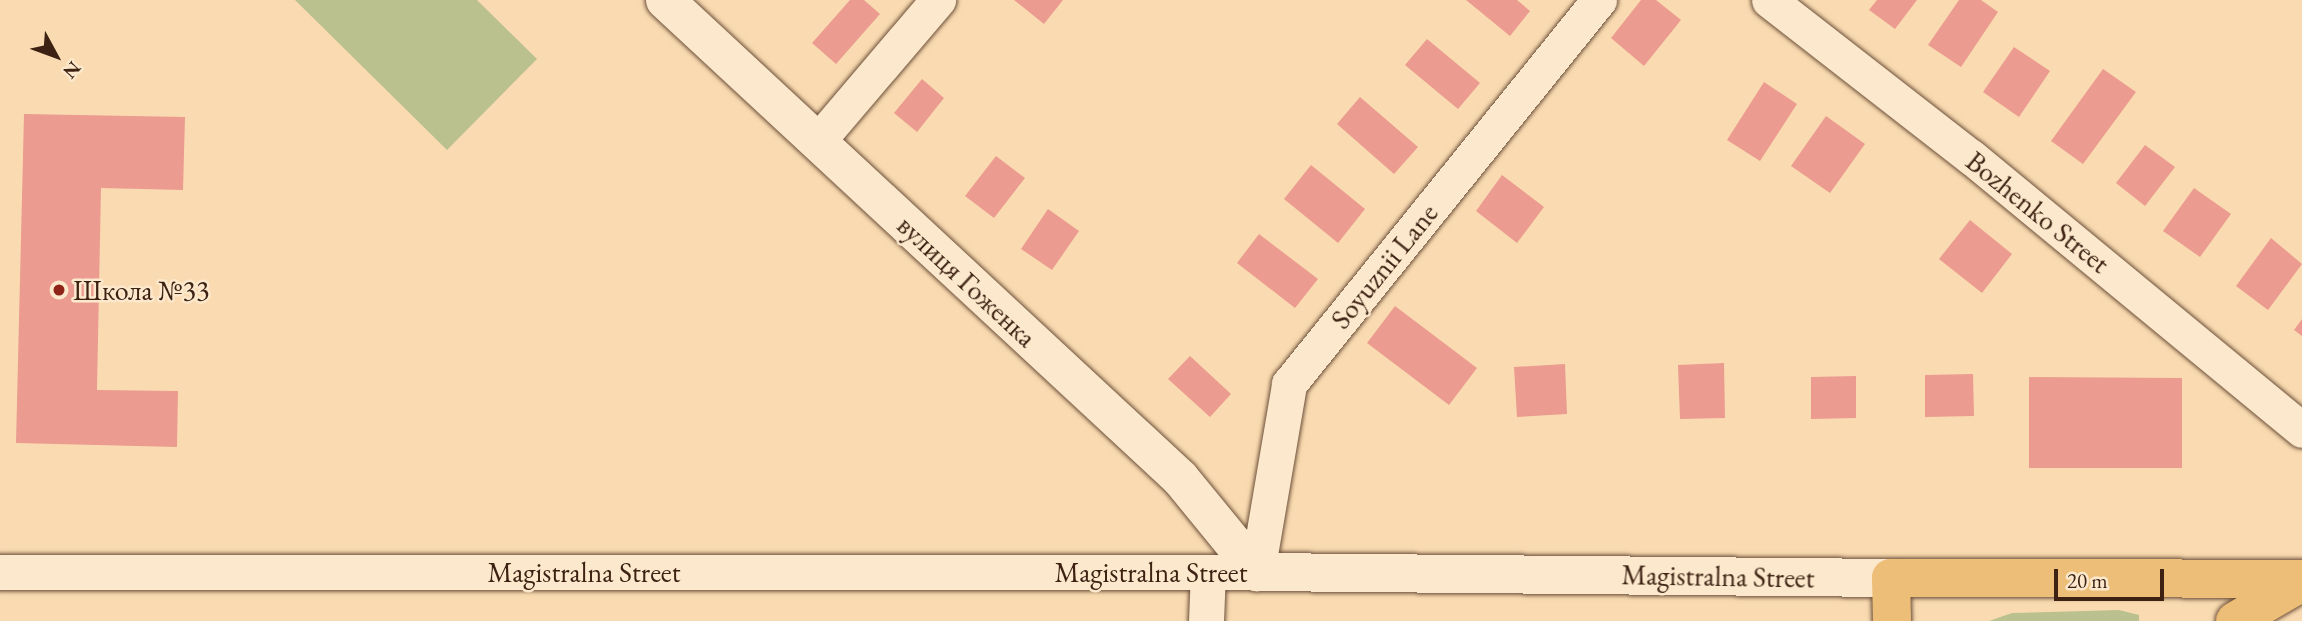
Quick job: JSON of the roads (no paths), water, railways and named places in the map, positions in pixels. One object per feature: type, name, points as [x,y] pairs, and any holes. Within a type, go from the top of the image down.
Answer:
[{"type":"main road","name":"Magistralna Street","points":[[1891,578],[2302,581]]},
{"type":"main road","points":[[1891,578],[1892,621]]},
{"type":"main road","points":[[2235,621],[2302,581]]},
{"type":"street","name":"вулиця Гоженка","points":[[665,0],[1180,478],[1257,572]]},
{"type":"street","points":[[817,142],[938,0]]},
{"type":"street","name":"Soyuznii Lane","points":[[1257,572],[1289,384],[1599,0]]},
{"type":"street","name":"Bozhenko Street","points":[[1769,0],[1971,157],[2302,430]]},
{"type":"street","name":"Magistralna Street","points":[[0,572],[1257,572],[1891,578]]},
{"type":"street","points":[[1206,621],[1208,572]]},
{"type":"place","name":"Школа №33","points":[[59,290]]}]
